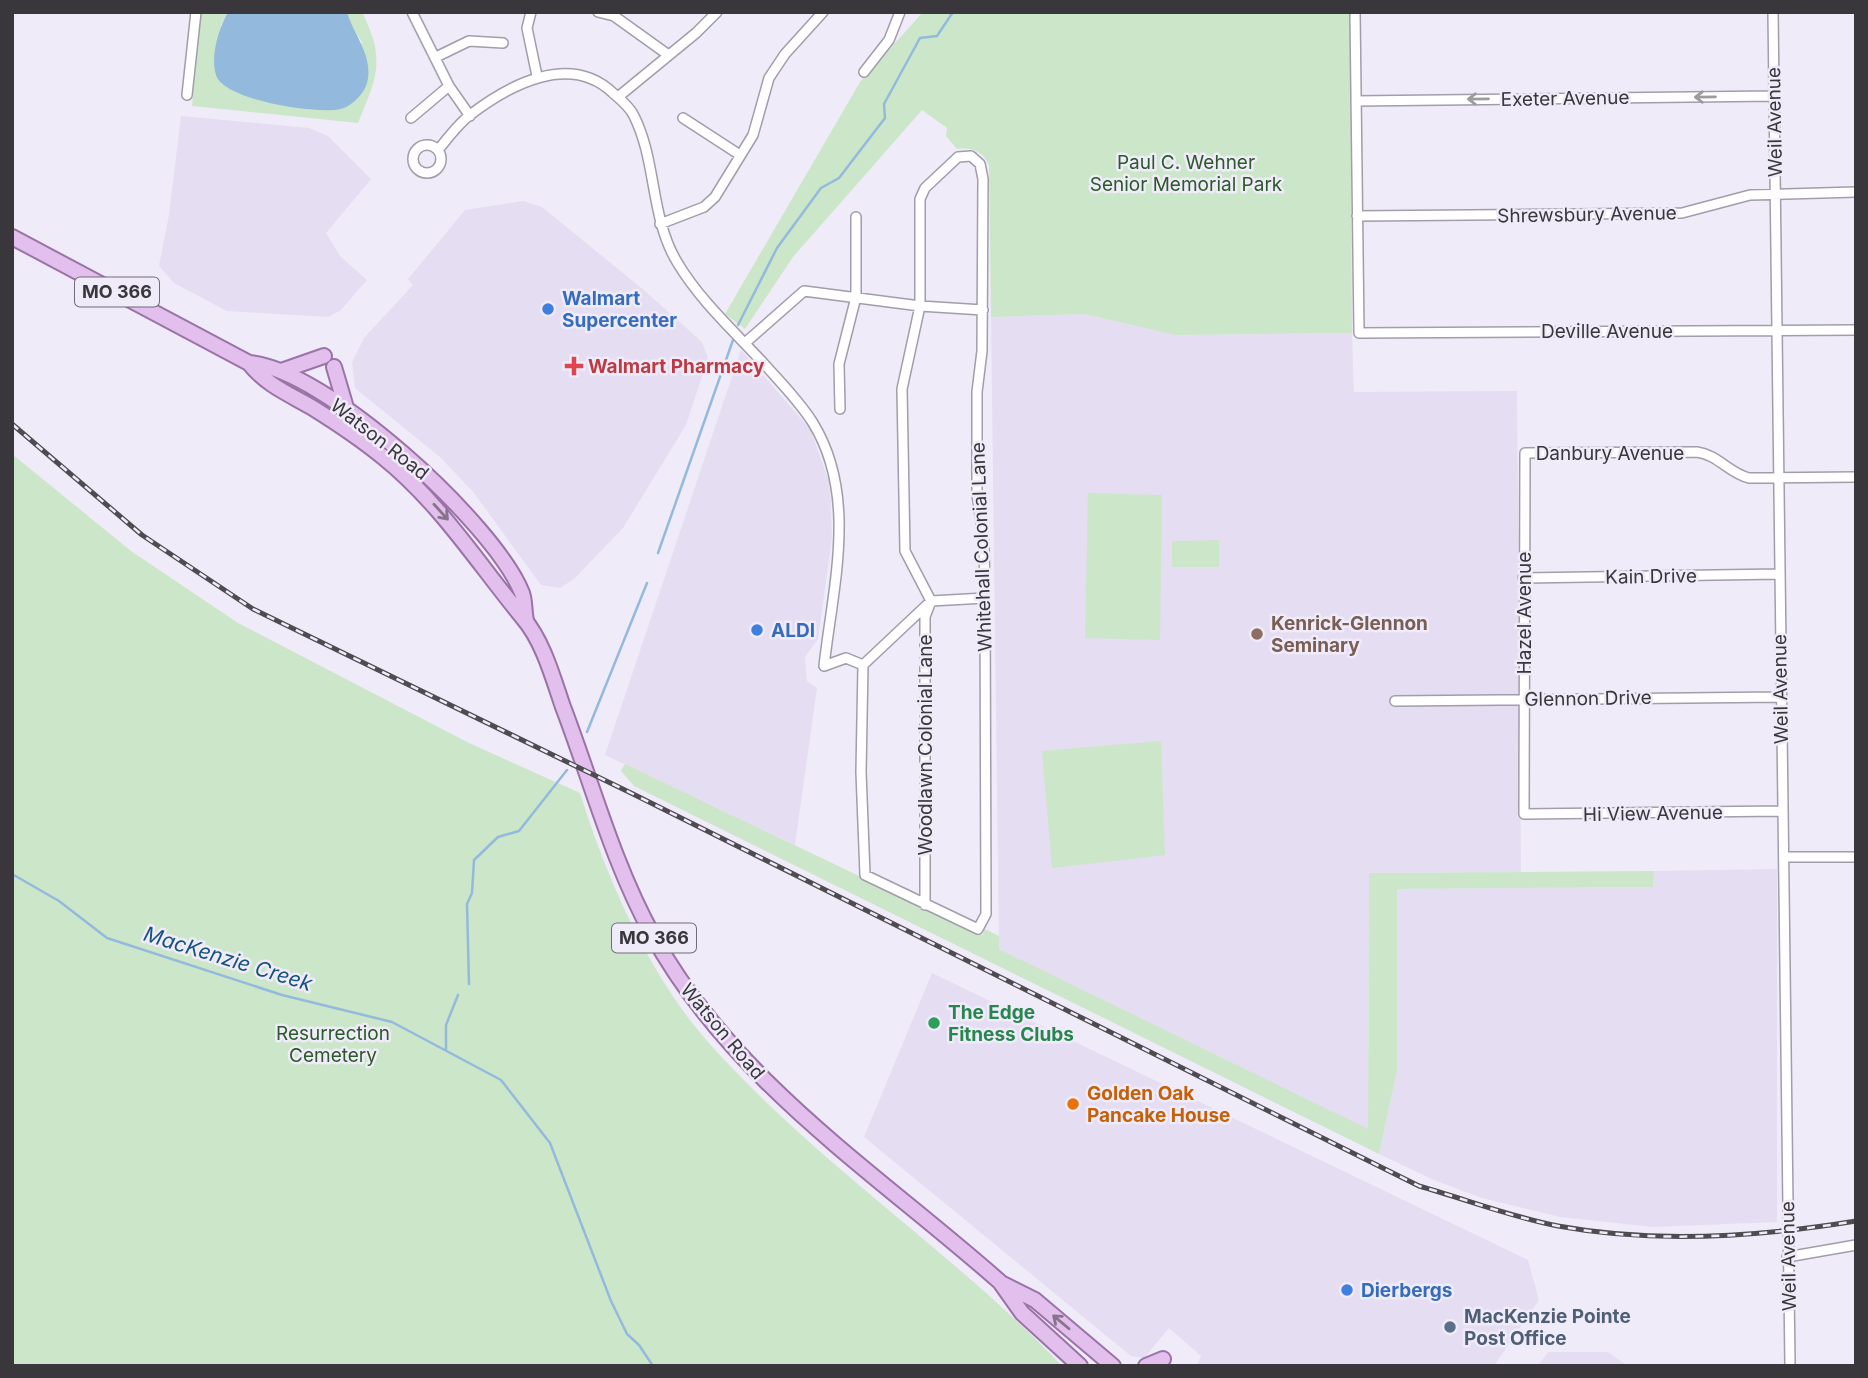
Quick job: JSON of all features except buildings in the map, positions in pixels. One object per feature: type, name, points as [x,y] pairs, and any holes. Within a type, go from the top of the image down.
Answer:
[{"type":"main road","name":"Watson Road","points":[[12,237],[249,363],[268,365],[348,412],[413,462],[467,516],[522,594],[526,620],[559,696],[629,887],[652,935],[692,997],[724,1038],[773,1090],[1000,1282],[1035,1300],[1113,1366]]},
{"type":"main road","points":[[281,372],[329,362],[348,412]]},
{"type":"main road","name":"Watson Road","points":[[249,363],[262,380],[312,407],[359,439],[421,491],[453,524],[508,601],[526,620]]},
{"type":"main road","name":"Watson Road","points":[[1000,1282],[1022,1313],[1080,1366]]},
{"type":"main road","points":[[1146,1366],[1163,1359]]},
{"type":"street","points":[[187,95],[196,12]]},
{"type":"street","points":[[412,12],[449,86],[470,116]]},
{"type":"street","points":[[531,12],[527,28],[537,76]]},
{"type":"street","points":[[598,12],[614,14],[667,54]]},
{"type":"street","points":[[618,97],[667,54],[696,33],[717,12]]},
{"type":"street","points":[[660,224],[704,207],[715,197],[753,135],[769,78],[785,54],[823,12]]},
{"type":"street","points":[[864,72],[889,40],[900,12]]},
{"type":"street","points":[[1355,12],[1357,216]]},
{"type":"street","name":"Weil Avenue","points":[[1773,12],[1790,1366]]},
{"type":"street","points":[[436,57],[469,41],[503,43]]},
{"type":"street","points":[[438,150],[470,116],[537,76],[586,76],[618,97],[633,113],[641,134],[660,224],[676,262],[814,424],[833,467],[840,533],[824,666],[846,658],[863,664]]},
{"type":"street","points":[[411,118],[449,86]]},
{"type":"street","name":"Exeter Avenue","points":[[1356,101],[1773,96]]},
{"type":"street","points":[[682,118],[740,155]]},
{"type":"street","name":"Whitehall Colonial Lane","points":[[920,306],[920,199],[925,188],[958,157],[971,156],[980,164],[983,179],[983,310],[977,392],[977,494],[984,544],[986,914],[978,929],[925,905]]},
{"type":"street","name":"Shrewsbury Avenue","points":[[1357,216],[1682,213],[1735,198],[1774,193],[1856,192]]},
{"type":"street","name":"Deville Avenue","points":[[1357,216],[1359,333],[1856,330]]},
{"type":"street","points":[[840,409],[839,364],[856,296],[856,217]]},
{"type":"street","points":[[745,343],[804,291],[920,306],[983,310]]},
{"type":"street","points":[[920,306],[902,389],[905,551],[931,601]]},
{"type":"street","name":"Danbury Avenue","points":[[1525,453],[1697,452],[1712,456],[1740,476],[1856,477]]},
{"type":"street","name":"Hazel Avenue","points":[[1524,814],[1525,453]]},
{"type":"street","name":"Kain Drive","points":[[1523,578],[1779,574]]},
{"type":"street","points":[[925,905],[865,875],[863,664],[931,601],[985,598]]},
{"type":"street","name":"Woodlawn Colonial Lane","points":[[925,905],[925,617],[931,601]]},
{"type":"street","name":"Glennon Drive","points":[[1395,701],[1780,697]]},
{"type":"street","name":"Hi View Avenue","points":[[1524,814],[1781,811]]},
{"type":"street","points":[[1785,857],[1856,857]]},
{"type":"street","points":[[1787,1257],[1856,1245]]},
{"type":"shaded area","points":[[181,116],[309,128],[328,136],[371,179],[326,233],[340,256],[367,280],[341,310],[328,317],[227,311],[174,283],[159,266],[169,215]]},
{"type":"shaded area","points":[[523,201],[542,207],[645,291],[702,342],[708,358],[686,425],[623,528],[574,579],[560,588],[541,585],[474,493],[441,458],[355,388],[352,362],[364,338],[413,285],[408,279],[465,210]]},
{"type":"shaded area","name":"Kenrick-Glennon Seminary","points":[[1085,314],[1174,335],[1352,333],[1354,392],[1517,391],[1521,872],[1369,873],[1368,1130],[999,949],[991,317]]},
{"type":"shaded area","points":[[741,350],[810,429],[830,484],[832,537],[818,639],[805,657],[807,681],[817,688],[795,845],[605,755]]},
{"type":"shaded area","points":[[1777,869],[1777,1222],[1653,1227],[1560,1217],[1482,1198],[1434,1180],[1379,1154],[1397,1071],[1396,889],[1653,887],[1654,871]]},
{"type":"shaded area","points":[[932,973],[1528,1260],[1539,1300],[1494,1366],[1197,1366],[1201,1356],[1169,1328],[1144,1358],[1131,1356],[864,1137]]},
{"type":"shaded area","points":[[1548,1352],[1608,1352],[1628,1366],[1538,1366]]},
{"type":"green space","points":[[201,12],[228,12],[221,25],[238,93],[311,110],[342,109],[362,42],[351,26],[347,12],[362,12],[374,43],[376,68],[358,123],[192,106]]},
{"type":"green space","name":"Paul C. Wehner Senior Memorial Park","points":[[923,12],[1350,12],[1352,333],[1174,335],[1085,314],[991,317],[989,165],[977,151],[957,149],[946,136],[947,128],[922,110],[793,257],[745,329],[725,314],[860,82]]},
{"type":"green space","name":"Resurrection Cemetery","points":[[12,454],[131,551],[238,623],[469,743],[580,793],[610,877],[635,931],[664,983],[700,1033],[802,1136],[991,1297],[1062,1366],[12,1366]]},
{"type":"green space","points":[[1088,493],[1162,495],[1160,640],[1085,638]]},
{"type":"green space","points":[[1219,540],[1219,567],[1172,567],[1172,541]]},
{"type":"green space","points":[[1161,741],[1165,855],[1052,868],[1042,751]]},
{"type":"green space","points":[[625,764],[982,935],[985,929],[999,936],[999,949],[1368,1129],[1369,873],[1654,871],[1653,887],[1397,889],[1397,1071],[1379,1154],[634,786],[621,771]]},
{"type":"water","points":[[228,12],[347,12],[368,64],[367,83],[363,91],[349,105],[329,110],[272,104],[235,92],[222,84],[214,67],[216,42]]},
{"type":"waterway","points":[[738,325],[777,248],[821,188],[839,178],[885,118],[884,104],[920,38],[937,36],[953,12]]},
{"type":"waterway","points":[[658,553],[733,340]]},
{"type":"waterway","points":[[587,732],[647,583]]},
{"type":"waterway","points":[[469,984],[467,904],[472,893],[474,860],[498,837],[519,831],[567,770]]},
{"type":"waterway","name":"MacKenzie Creek","points":[[12,874],[59,901],[107,938],[282,995],[392,1022],[501,1080],[550,1143],[611,1301],[627,1334],[639,1345],[653,1366]]},
{"type":"waterway","points":[[446,1049],[446,1025],[458,995]]},
{"type":"railway","points":[[12,424],[142,535],[253,609],[633,794],[1419,1186],[1540,1222],[1595,1232],[1632,1235],[1670,1237],[1744,1234],[1856,1221]]},
{"type":"place","name":"Walmart Supercenter","points":[[548,309]]},
{"type":"place","name":"Walmart Pharmacy","points":[[574,366]]},
{"type":"place","name":"ALDI","points":[[757,630]]},
{"type":"place","name":"Kenrick-Glennon Seminary","points":[[1257,634]]},
{"type":"place","name":"The Edge Fitness Clubs","points":[[934,1023]]},
{"type":"place","name":"Golden Oak Pancake House","points":[[1073,1104]]},
{"type":"place","name":"Dierbergs","points":[[1347,1290]]},
{"type":"place","name":"MacKenzie Pointe Post Office","points":[[1450,1327]]}]
